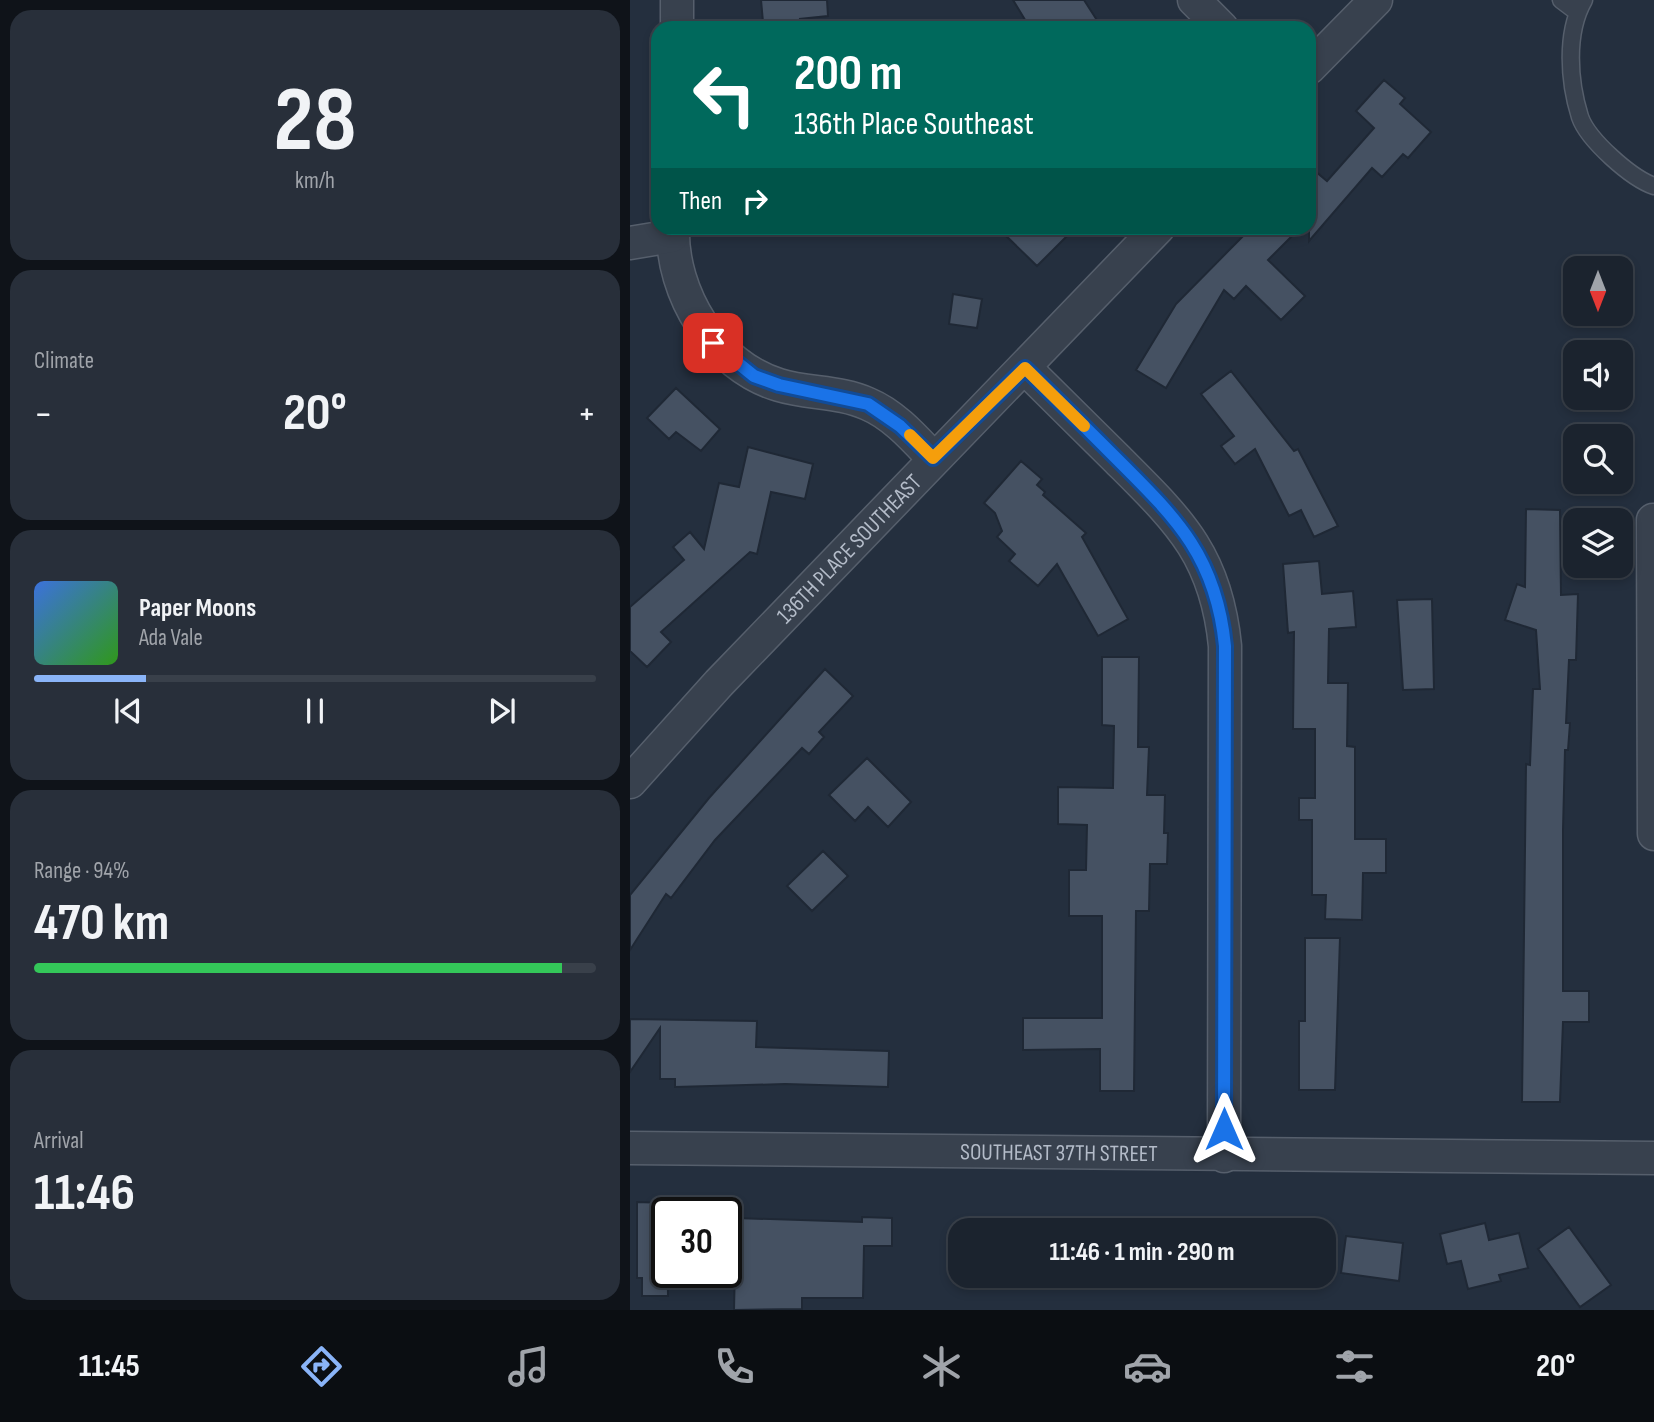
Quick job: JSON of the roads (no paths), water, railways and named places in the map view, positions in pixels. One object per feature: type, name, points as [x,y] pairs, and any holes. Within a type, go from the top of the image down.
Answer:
[{"type":"street","points":[[677,0],[677,21]]},
{"type":"street","points":[[1194,0],[1215,21]]},
{"type":"street","points":[[1316,61],[1376,0]]},
{"type":"street","points":[[630,243],[661,235]]},
{"type":"street","points":[[673,235],[681,276],[695,312],[713,343],[735,362],[754,376],[779,385],[868,404],[900,426],[933,458]]},
{"type":"street","name":"136TH PLACE SOUTHEAST","points":[[630,782],[719,682],[1151,235]]},
{"type":"street","points":[[1025,368],[1177,519],[1211,579],[1222,616],[1225,646],[1224,1156]]},
{"type":"street","points":[[1653,520],[1654,834]]},
{"type":"street","name":"SOUTHEAST 37TH STREET","points":[[630,1148],[1224,1156],[1654,1158]]},
{"type":"lane","points":[[1561,0],[1580,6],[1571,56],[1581,119],[1601,146],[1628,172],[1654,186]]}]
